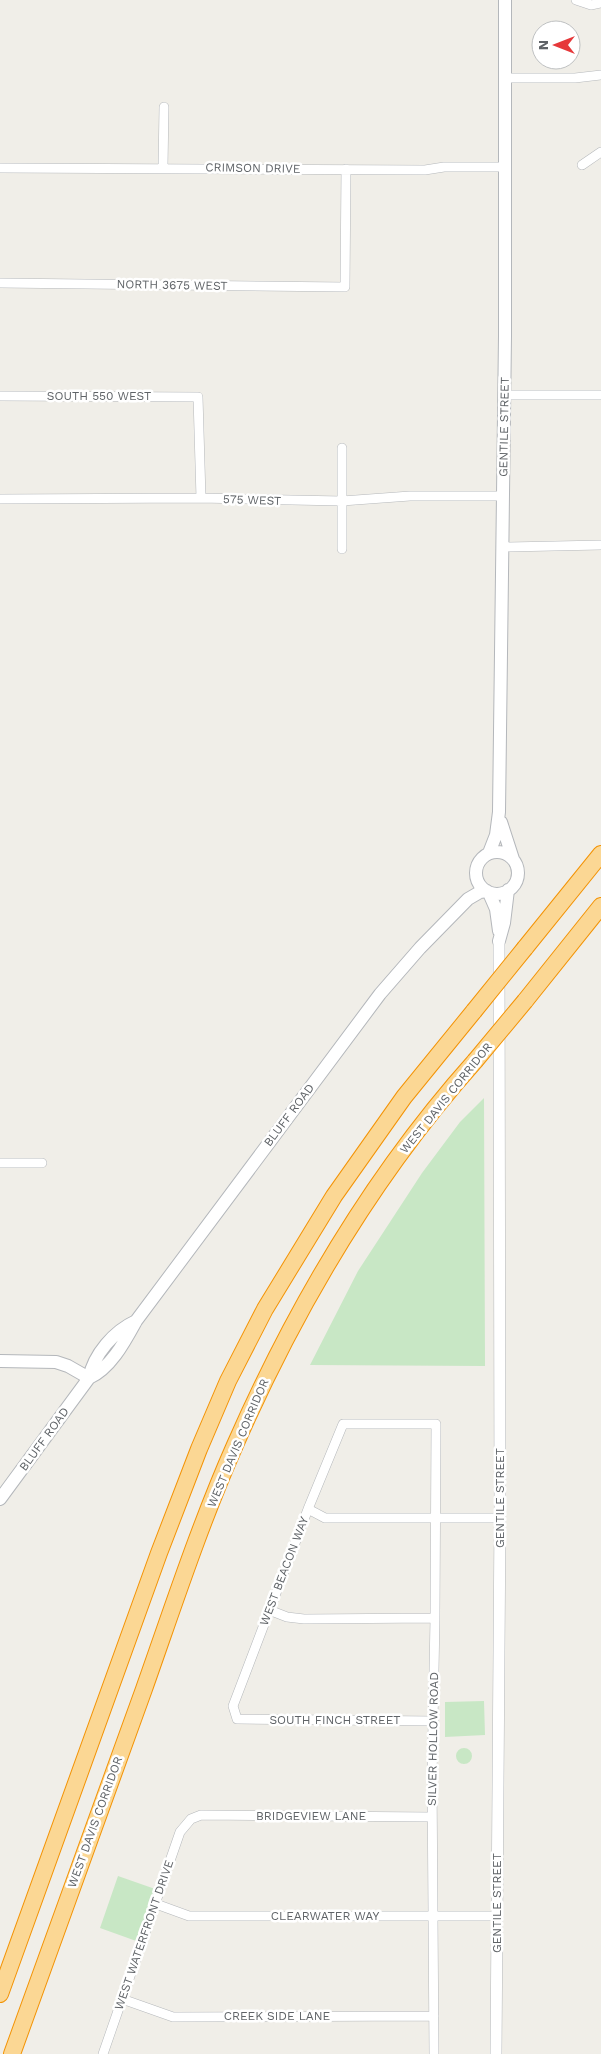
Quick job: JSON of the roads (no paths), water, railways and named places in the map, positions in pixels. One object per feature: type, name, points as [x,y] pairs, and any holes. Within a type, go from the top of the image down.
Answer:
[{"type":"highway","points":[[0,1994],[159,1554],[199,1449],[228,1382],[255,1329],[287,1271],[334,1196],[404,1097],[601,854]]},
{"type":"highway","name":"WEST DAVIS CORRIDOR","points":[[12,2054],[200,1533],[253,1405],[293,1324],[346,1234],[417,1131],[601,906]]},
{"type":"main road","name":"GENTILE STREET","points":[[489,853],[496,835],[499,812],[504,395],[505,0]]},
{"type":"main road","points":[[499,812],[502,830],[518,873],[515,883],[508,890],[499,894],[488,892],[478,882],[475,872],[481,858],[489,853],[499,852],[512,859]]},
{"type":"main road","name":"BLUFF ROAD","points":[[450,917],[465,894],[475,872]]},
{"type":"main road","name":"GENTILE STREET","points":[[499,941],[504,923],[508,890]]},
{"type":"main road","name":"BLUFF ROAD","points":[[0,1499],[89,1378],[94,1362],[110,1340],[123,1328],[136,1321],[374,1001],[404,965],[469,898],[480,892],[488,892]]},
{"type":"main road","name":"GENTILE STREET","points":[[488,892],[498,920],[499,941]]},
{"type":"main road","points":[[0,1360],[56,1362],[68,1366],[89,1378]]},
{"type":"street","points":[[576,0],[591,5],[601,2]]},
{"type":"street","points":[[505,78],[574,78],[601,75]]},
{"type":"street","points":[[164,107],[164,167]]},
{"type":"street","points":[[582,165],[601,152]]},
{"type":"street","name":"CRIMSON DRIVE","points":[[0,168],[346,169],[505,167]]},
{"type":"street","name":"NORTH 3675 WEST","points":[[0,283],[345,287],[346,169]]},
{"type":"street","points":[[504,395],[601,395]]},
{"type":"street","name":"SOUTH 550 WEST","points":[[0,396],[198,397],[200,498]]},
{"type":"street","points":[[342,448],[342,549]]},
{"type":"street","name":"575 WEST","points":[[0,499],[200,498],[342,501],[410,496],[503,496]]},
{"type":"street","points":[[502,547],[601,545]]},
{"type":"street","name":"GENTILE STREET","points":[[496,2054],[500,1518],[499,941]]},
{"type":"street","points":[[0,1163],[42,1163]]},
{"type":"street","name":"WEST BEACON WAY","points":[[237,1719],[233,1706],[308,1509],[343,1424],[436,1424]]},
{"type":"street","name":"SILVER HOLLOW ROAD","points":[[434,2054],[432,1816],[436,1424]]},
{"type":"street","points":[[308,1509],[325,1518],[500,1518]]},
{"type":"street","points":[[269,1610],[287,1617],[304,1619],[435,1618]]},
{"type":"street","name":"SOUTH FINCH STREET","points":[[237,1719],[434,1721]]},
{"type":"street","name":"BRIDGEVIEW LANE","points":[[191,1819],[201,1815],[432,1816]]},
{"type":"street","name":"WEST WATERFRONT DRIVE","points":[[103,2054],[180,1832],[191,1819]]},
{"type":"street","name":"CLEARWATER WAY","points":[[156,1904],[189,1916],[496,1916]]},
{"type":"street","name":"CREEK SIDE LANE","points":[[122,1999],[173,2017],[434,2016]]}]
